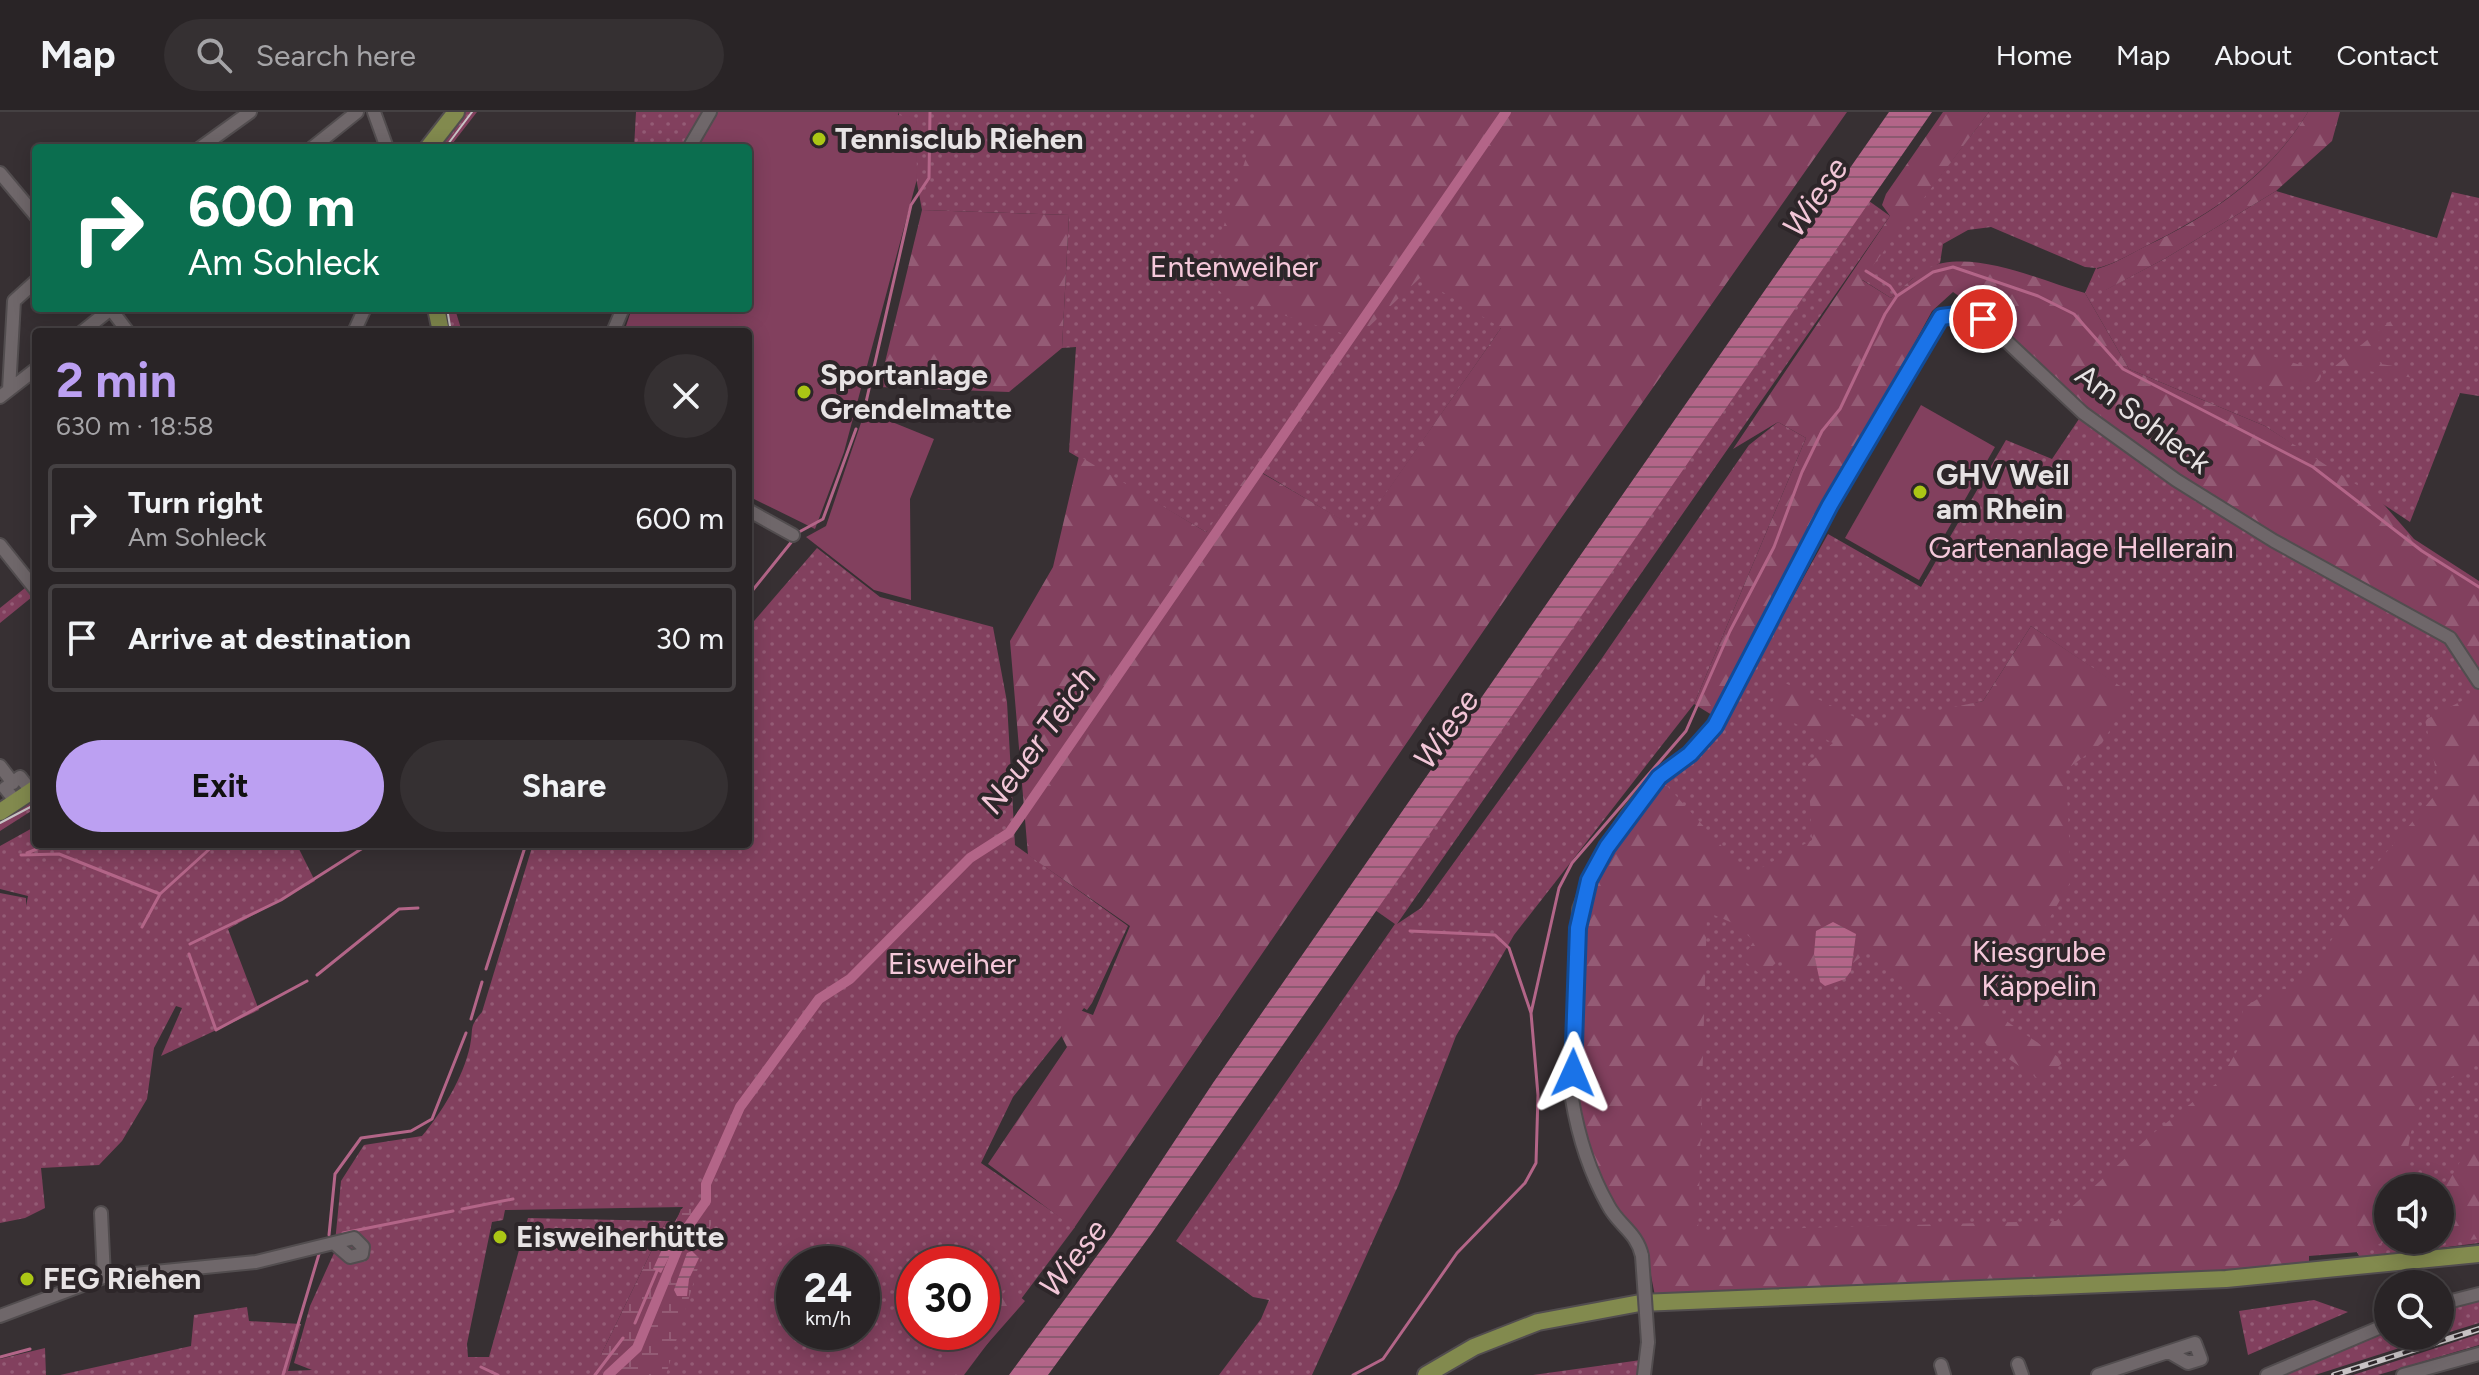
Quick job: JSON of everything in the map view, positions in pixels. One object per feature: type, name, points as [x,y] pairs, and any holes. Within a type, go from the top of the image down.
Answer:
[{"type":"main road","points":[[431,144],[456,112]]},
{"type":"main road","points":[[0,812],[32,791]]},
{"type":"main road","points":[[1426,1375],[1474,1347],[1538,1322],[1640,1303],[2226,1279],[2479,1254]]},
{"type":"street","points":[[206,144],[250,112]]},
{"type":"street","points":[[317,144],[357,112]]},
{"type":"street","points":[[374,112],[386,144]]},
{"type":"street","points":[[691,144],[710,112]]},
{"type":"street","points":[[0,173],[32,211]]},
{"type":"street","points":[[5,394],[14,301],[32,285]]},
{"type":"street","points":[[87,328],[106,312]]},
{"type":"street","name":"Am Sohleck","points":[[1644,1375],[1648,1342],[1642,1256],[1635,1236],[1608,1206],[1577,1127],[1572,1099],[1579,909],[1589,880],[1607,847],[1642,799],[1668,768],[1690,754],[1715,726],[1830,505],[1941,317],[1965,314],[1983,319],[2083,413],[2176,480],[2274,541],[2450,638],[2479,682]]},
{"type":"street","points":[[5,394],[32,372]]},
{"type":"street","points":[[752,512],[793,535]]},
{"type":"street","points":[[0,545],[32,585]]},
{"type":"street","points":[[0,766],[13,783]]},
{"type":"street","points":[[16,802],[5,788],[20,777],[32,788]]},
{"type":"street","points":[[101,1213],[104,1277]]},
{"type":"street","points":[[0,1316],[104,1277],[256,1262],[335,1244]]},
{"type":"street","points":[[2454,1300],[2479,1294]]},
{"type":"street","points":[[2267,1375],[2374,1330]]},
{"type":"street","points":[[2098,1375],[2169,1352]]},
{"type":"street","points":[[2403,1375],[2479,1354]]},
{"type":"green space","points":[[462,112],[477,112],[452,144],[439,144]]},
{"type":"green space","points":[[636,112],[710,112],[691,144],[634,144]]},
{"type":"green space","name":"Sportanlage Grendelmatte","points":[[716,112],[898,112],[898,115],[916,118],[917,179],[844,452],[815,529],[752,498],[752,328],[625,328],[631,312],[752,312],[752,144],[696,144]]},
{"type":"green space","name":"Entenweiher","points":[[898,112],[1651,112],[1360,531],[1261,472],[1206,532],[1069,452],[1076,347],[1062,348],[1069,215],[922,210],[911,151]]},
{"type":"green space","points":[[1261,112],[1847,112],[1552,531],[1074,1228],[988,1164],[1067,1047],[1059,1031],[1072,1007],[1093,1015],[1130,926],[1028,855],[1010,641],[1053,567],[1079,456],[1206,532],[1253,468],[1360,530],[1501,328],[1420,278],[1357,338],[1225,297],[1207,277]]},
{"type":"green space","points":[[1943,112],[1989,112],[1862,280],[1891,298],[1929,268],[1943,263],[1978,263],[2015,270],[2085,293],[2129,369],[2265,426],[2379,499],[2414,539],[2479,581],[2479,674],[2458,639],[2274,541],[2100,421],[1997,322],[1953,292],[1932,311],[1712,715],[1694,704],[1806,438],[1778,422],[1733,449],[1890,216],[1882,205],[1886,194]]},
{"type":"green space","points":[[1989,112],[2308,112],[2276,155],[2238,190],[2172,233],[2097,268],[2105,290],[2166,258],[2276,191],[2437,238],[2452,192],[2479,198],[2479,396],[2460,393],[2410,522],[2265,426],[2129,369],[2085,293],[2096,268],[2085,267],[1991,227],[1968,230],[1943,244],[1940,263],[1912,279],[1891,298],[1861,279]]},
{"type":"green space","points":[[2308,112],[2340,112],[2332,141],[2276,191],[2166,258],[2104,291],[2097,269],[2172,233],[2217,206],[2258,174],[2293,135]]},
{"type":"green space","points":[[1869,201],[1890,216],[1397,924],[1421,908],[1600,661],[1749,445],[1778,422],[1806,438],[1694,704],[1514,935],[1456,1036],[1398,1186],[1312,1375],[1219,1375],[1261,1319],[1269,1300],[1253,1297],[1176,1241],[1395,924],[1375,910]]},
{"type":"green space","points":[[922,210],[1069,215],[1062,348],[1009,392],[879,387]]},
{"type":"green space","points":[[445,312],[456,312],[461,328],[447,328]]},
{"type":"green space","points":[[2392,320],[2396,327],[2371,350],[2381,364],[2417,370],[2414,378],[2335,366]]},
{"type":"green space","points":[[2249,349],[2323,372],[2319,381],[2289,385],[2277,391],[2235,377]]},
{"type":"green space","name":"GHV Weil am Rhein","points":[[1921,405],[1995,447],[1919,580],[1845,538]]},
{"type":"green space","points":[[865,411],[934,439],[910,499],[911,600],[874,590],[806,537],[826,526]]},
{"type":"green space","name":"Kiesgrube Käppelin","points":[[2083,413],[2450,638],[2479,682],[2479,1243],[2454,1246],[2454,1174],[2374,1174],[2374,1254],[2392,1254],[2360,1258],[2337,1214],[1706,1259],[1578,996],[1658,785],[1690,754],[1756,663],[1828,534],[1921,587],[2006,440],[2052,459]],"holes":[[[2031,626],[2132,695],[1967,705],[1983,701]]]},
{"type":"green space","name":"Eisweiher","points":[[817,548],[880,597],[993,627],[1007,702],[1015,845],[1128,926],[1092,1003],[1087,1010],[1084,1008],[1013,1097],[981,1163],[1075,1227],[1000,1327],[1000,1246],[896,1246],[896,1350],[983,1350],[964,1375],[60,1375],[191,1346],[194,1315],[247,1307],[249,1321],[301,1324],[288,1371],[312,1370],[294,1363],[310,1306],[334,1253],[341,1181],[364,1145],[422,1136],[451,1094],[467,1058],[473,1025],[532,848],[752,848],[752,623]],"holes":[[[683,1207],[600,1357],[666,1221],[528,1218],[489,1357],[468,1357],[467,1344],[492,1222],[503,1220],[505,1210]]]},
{"type":"green space","points":[[25,588],[32,597],[0,623],[0,608]]},
{"type":"green space","points":[[2031,626],[2132,694],[2102,743],[2066,770],[2071,881],[2025,961],[1984,996],[1992,1011],[2064,1061],[2043,1082],[1924,1002],[1870,950],[1853,963],[1856,934],[1814,954],[1820,979],[1794,976],[1791,963],[1779,960],[1762,976],[1742,959],[1754,941],[1735,924],[1707,912],[1698,1231],[2056,1221],[2151,1135],[2218,1082],[2239,1048],[2243,1008],[2272,990],[2286,989],[2304,979],[2317,966],[2368,874],[2440,789],[2425,720],[2479,692],[2479,1062],[2444,1082],[2424,1100],[2418,1111],[2406,1164],[2422,1174],[2374,1174],[2374,1246],[2359,1252],[2309,1256],[2309,1264],[2101,1278],[1655,1296],[1647,1255],[1617,1218],[1577,1127],[1578,928],[1589,880],[1659,777],[1748,875],[1812,840],[1808,764],[1833,743],[1769,710],[1781,681],[1875,727],[1901,708],[1935,711],[1983,701]]},
{"type":"green space","points":[[32,798],[32,811],[0,831],[0,820]]},
{"type":"green space","points":[[32,828],[32,848],[298,848],[315,881],[228,929],[259,1010],[161,1056],[182,1008],[176,1006],[154,1048],[147,1099],[122,1141],[99,1165],[41,1168],[45,1208],[25,1218],[0,1223],[0,893],[26,898],[26,906],[28,896],[0,889],[0,846]]},
{"type":"green space","points":[[2479,1139],[2479,1239],[2454,1242],[2453,1174],[2470,1144]]},
{"type":"green space","points":[[681,1209],[708,1209],[712,1221],[666,1375],[603,1375],[599,1359],[666,1221],[676,1222]]},
{"type":"green space","points":[[1009,1287],[1025,1301],[1000,1329],[1000,1297]]},
{"type":"green space","points":[[2314,1300],[2348,1312],[2248,1355],[2239,1311]]},
{"type":"green space","points":[[2479,1301],[2479,1323],[2454,1331],[2454,1307]]},
{"type":"green space","points":[[2479,1334],[2479,1345],[2378,1375],[2353,1375],[2430,1350],[2454,1350],[2454,1342]]},
{"type":"green space","points":[[2374,1336],[2374,1350],[2393,1350],[2315,1375],[2276,1375]]},
{"type":"green space","points":[[45,1348],[46,1375],[0,1375],[0,1359]]},
{"type":"green space","points":[[955,1350],[982,1350],[960,1375],[933,1375]]},
{"type":"green space","points":[[1641,1360],[1637,1375],[1533,1375]]},
{"type":"shaded area","name":"Wiese","points":[[1889,112],[1932,112],[1152,1233],[1048,1375],[1009,1375],[1113,1234],[1213,1083]]},
{"type":"shaded area","points":[[1833,922],[1856,934],[1851,971],[1845,979],[1825,986],[1820,982],[1814,954],[1816,931]]},
{"type":"shaded area","points":[[670,1232],[680,1236],[661,1273],[653,1269]]},
{"type":"shaded area","points":[[692,1251],[699,1258],[689,1279],[687,1296],[677,1296],[674,1290],[687,1253]]},
{"type":"waterway","points":[[864,411],[911,205],[929,178],[930,112]]},
{"type":"waterway","name":"Neuer Teich","points":[[608,1375],[637,1348],[685,1231],[706,1201],[706,1184],[740,1107],[819,999],[850,979],[970,858],[1009,833],[1506,112]]},
{"type":"waterway","points":[[1897,296],[1933,272],[1953,267],[2038,296],[2074,314],[2123,369],[2313,467],[2422,551],[2479,587]]},
{"type":"waterway","points":[[1531,1013],[1559,888],[1572,863],[1686,731],[1730,631],[1774,547],[1802,472],[1822,431],[1840,409],[1885,314],[1897,296],[1890,286],[1866,271]]},
{"type":"waterway","points":[[799,532],[823,519],[856,429]]},
{"type":"waterway","points":[[752,591],[793,540]]},
{"type":"waterway","points":[[27,853],[39,848]]},
{"type":"waterway","points":[[21,855],[59,854],[160,894],[211,848]]},
{"type":"waterway","points":[[190,944],[281,900],[363,848]]},
{"type":"waterway","points":[[486,969],[525,848]]},
{"type":"waterway","points":[[142,927],[160,894]]},
{"type":"waterway","points":[[317,975],[399,909],[418,908]]},
{"type":"waterway","points":[[1353,1375],[1383,1359],[1457,1253],[1525,1183],[1536,1163],[1538,1095],[1531,1013],[1509,948],[1495,935],[1410,931]]},
{"type":"waterway","points":[[189,954],[216,1030],[307,981]]},
{"type":"waterway","points":[[471,1019],[482,982]]},
{"type":"waterway","points":[[329,1235],[335,1174],[361,1138],[411,1131],[432,1119],[466,1033]]},
{"type":"waterway","points":[[462,1209],[513,1199]]},
{"type":"waterway","points":[[343,1233],[453,1211]]},
{"type":"waterway","name":"Neuer Teich","points":[[680,1236],[684,1233]]},
{"type":"waterway","points":[[283,1375],[319,1254]]},
{"type":"waterway","points":[[635,1323],[657,1271]]},
{"type":"waterway","points":[[595,1375],[623,1338]]},
{"type":"waterway","points":[[0,1357],[30,1349]]},
{"type":"waterway","points":[[481,1367],[498,1375]]},
{"type":"tram line","points":[[448,144],[472,112]]},
{"type":"tram line","points":[[448,312],[450,328]]},
{"type":"tram line","points":[[0,823],[32,806]]},
{"type":"railway","points":[[2334,1375],[2479,1329]]},
{"type":"place","name":"Tennisclub Riehen","points":[[819,139]]},
{"type":"place","name":"Sportanlage Grendelmatte","points":[[804,392]]},
{"type":"place","name":"GHV Weil am Rhein","points":[[1920,492]]},
{"type":"place","name":"Eisweiherhütte","points":[[500,1237]]},
{"type":"place","name":"FEG Riehen","points":[[27,1279]]},
{"type":"route","points":[[1573,1073],[1579,909],[1589,880],[1607,847],[1659,777],[1700,745],[1715,726],[1830,505],[1941,317],[1965,314],[1983,319]]},
{"type":"park label","name":"Gartenanlage Hellerain","points":[[2081,548]]}]
